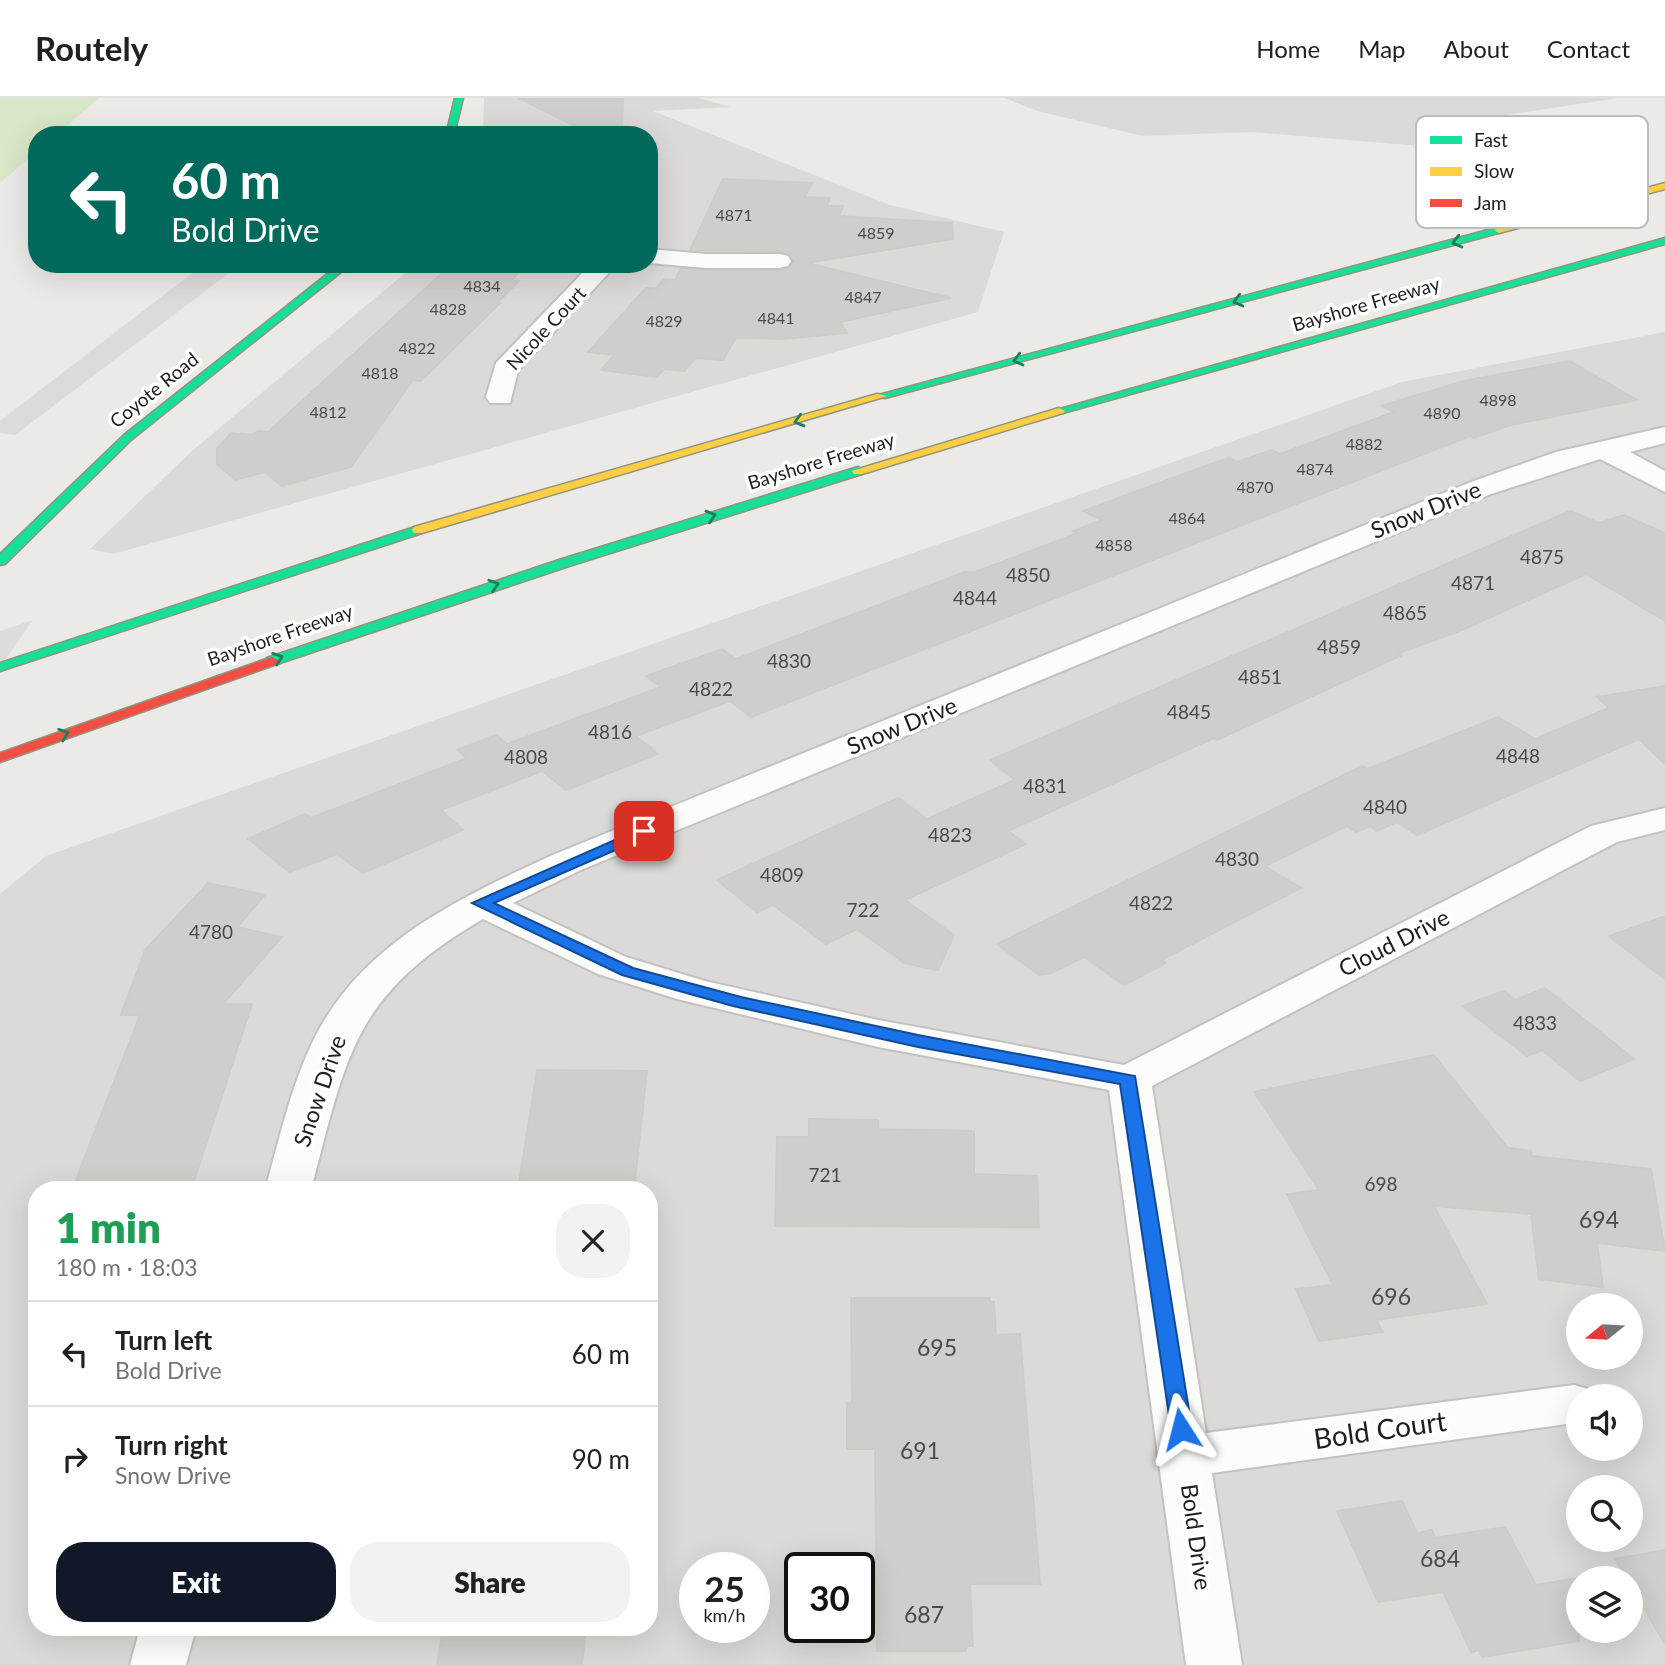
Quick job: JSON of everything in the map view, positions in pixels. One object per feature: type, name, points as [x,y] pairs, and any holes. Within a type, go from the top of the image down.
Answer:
[{"type":"main road","points":[[453,126],[458,98]]},
{"type":"main road","name":"Bayshore Freeway","points":[[1648,191],[1665,186]]},
{"type":"main road","name":"Bayshore Freeway","points":[[0,667],[317,561],[483,510],[920,387],[1509,228]]},
{"type":"main road","name":"Bayshore Freeway","points":[[0,758],[379,623],[611,547],[911,455],[1665,240]]},
{"type":"main road","name":"Coyote Road","points":[[0,561],[128,437],[335,273]]},
{"type":"street","points":[[658,257],[706,261],[779,261]]},
{"type":"street","name":"Nicole Court","points":[[499,397],[505,369],[596,273]]},
{"type":"street","name":"Snow Drive","points":[[291,1181],[318,1085],[343,1024],[377,975],[436,929],[481,903],[568,862],[1481,488],[1537,467],[1602,448],[1665,435]]},
{"type":"street","points":[[1602,448],[1665,483]]},
{"type":"street","name":"Cloud Drive","points":[[1129,1080],[1604,834],[1665,818]]},
{"type":"street","points":[[481,903],[628,971],[739,1002],[918,1041],[1129,1080]]},
{"type":"street","name":"Bold Drive","points":[[1129,1080],[1214,1665]]},
{"type":"street","name":"Bold Court","points":[[1185,1456],[1566,1405]]},
{"type":"street","points":[[158,1665],[166,1636]]},
{"type":"shaded area","points":[[484,98],[699,98],[731,107],[653,111],[890,205],[1004,232],[978,312],[113,554],[90,549],[192,451],[405,273],[658,273],[658,126],[483,126]]},
{"type":"shaded area","points":[[1005,98],[1619,98],[1499,116],[1416,116],[1416,146],[1252,132],[1143,136],[1037,111]]},
{"type":"shaded area","points":[[192,273],[229,273],[15,435],[0,433],[0,421]]},
{"type":"shaded area","points":[[1665,332],[1665,1665],[0,1665],[0,894],[46,856],[1402,382]]},
{"type":"green space","points":[[0,98],[99,98],[66,126],[28,126],[28,159],[0,183]]},
{"type":"pier","points":[[33,620],[0,667],[0,631]]},
{"type":"building","points":[[519,98],[623,98],[622,126],[575,126]]},
{"type":"building","points":[[723,179],[812,183],[805,197],[830,198],[827,206],[843,206],[839,216],[952,223],[953,239],[807,263],[951,298],[840,322],[847,333],[783,339],[736,338],[723,360],[695,358],[685,371],[664,369],[657,377],[601,370],[614,355],[588,352],[646,288],[656,288],[664,279],[675,280],[681,268],[779,271],[790,267],[793,262],[790,255],[780,251],[690,250]]},
{"type":"building","points":[[442,273],[518,273],[512,280],[519,281],[497,303],[500,303],[421,381],[413,380],[351,467],[282,486],[265,472],[235,480],[217,464],[217,449],[231,433],[253,435],[258,431],[268,432]]},
{"type":"building","points":[[1570,361],[1637,400],[1511,425],[1474,438],[1470,436],[751,717],[730,701],[636,736],[658,754],[566,790],[542,771],[441,810],[463,830],[363,873],[337,854],[290,872],[248,839],[305,814],[311,818],[467,758],[457,750],[496,735],[507,744],[661,687],[646,676],[722,649],[736,659],[965,572],[975,572],[1078,533],[1073,531],[1102,520],[1083,511],[1208,465],[1229,458],[1237,462],[1271,450],[1280,454],[1394,412],[1381,406],[1464,381]]},
{"type":"building","points":[[1570,511],[1599,523],[1624,515],[1665,533],[1665,621],[1586,574],[1462,630],[1399,653],[1402,655],[1217,740],[1214,738],[1008,831],[1026,844],[905,900],[954,935],[938,970],[904,963],[857,929],[826,944],[773,905],[757,912],[717,880],[898,798],[927,819],[1015,780],[990,760]]},
{"type":"building","points":[[1665,686],[1665,764],[1639,739],[1417,835],[1397,822],[1377,831],[1370,826],[1356,832],[1347,826],[1265,866],[1301,888],[1161,960],[1166,963],[1124,985],[1084,957],[1049,974],[1039,975],[997,944],[1362,766],[1367,769],[1498,717],[1535,739],[1609,708],[1597,697]]},
{"type":"building","points":[[208,883],[265,895],[237,927],[282,937],[223,1004],[252,1004],[194,1181],[75,1181],[140,1015],[121,1015],[145,950]]},
{"type":"building","points":[[1665,916],[1665,979],[1609,936]]},
{"type":"building","points":[[1545,988],[1634,1059],[1580,1081],[1542,1050],[1527,1056],[1462,1006],[1504,991],[1515,1000]]},
{"type":"building","points":[[1434,1055],[1508,1148],[1531,1151],[1532,1156],[1651,1169],[1665,1251],[1597,1243],[1603,1287],[1539,1279],[1531,1214],[1434,1206],[1487,1304],[1376,1320],[1383,1332],[1319,1341],[1296,1289],[1333,1285],[1287,1194],[1319,1190],[1254,1092]]},
{"type":"building","points":[[537,1070],[647,1071],[635,1181],[519,1181]]},
{"type":"building","points":[[809,1119],[878,1120],[878,1129],[974,1131],[974,1174],[1037,1176],[1039,1227],[775,1226],[777,1137],[809,1137]]},
{"type":"building","points":[[851,1298],[990,1298],[990,1302],[994,1302],[996,1335],[1020,1334],[1040,1584],[970,1584],[973,1646],[967,1646],[966,1651],[877,1651],[875,1449],[847,1449],[847,1403],[852,1403]]},
{"type":"building","points":[[1402,1501],[1417,1533],[1432,1530],[1435,1538],[1505,1527],[1536,1585],[1566,1580],[1567,1643],[1482,1657],[1479,1650],[1471,1652],[1443,1592],[1378,1602],[1337,1511]]},
{"type":"building","points":[[1665,1550],[1665,1644],[1643,1606],[1643,1566],[1619,1566],[1615,1559]]},
{"type":"building","points":[[442,1636],[585,1636],[582,1665],[437,1665]]},
{"type":"traffic: fast","points":[[452,126],[459,98]]},
{"type":"traffic: fast","points":[[881,396],[1499,230]]},
{"type":"traffic: fast","points":[[1059,411],[1665,241]]},
{"type":"traffic: fast","points":[[0,561],[128,437],[335,273]]},
{"type":"traffic: fast","points":[[272,661],[564,563],[858,471]]},
{"type":"traffic: fast","points":[[0,667],[418,530]]},
{"type":"traffic: slow","points":[[1648,191],[1665,186]]},
{"type":"traffic: slow","points":[[1499,230],[1507,228]]},
{"type":"traffic: slow","points":[[418,530],[881,396]]},
{"type":"traffic: slow","points":[[858,471],[1059,411]]},
{"type":"traffic: jam","points":[[0,758],[272,661]]},
{"type":"route","points":[[644,831],[568,862],[481,903],[628,971],[739,1002],[918,1041],[1129,1080],[1181,1429]]}]
